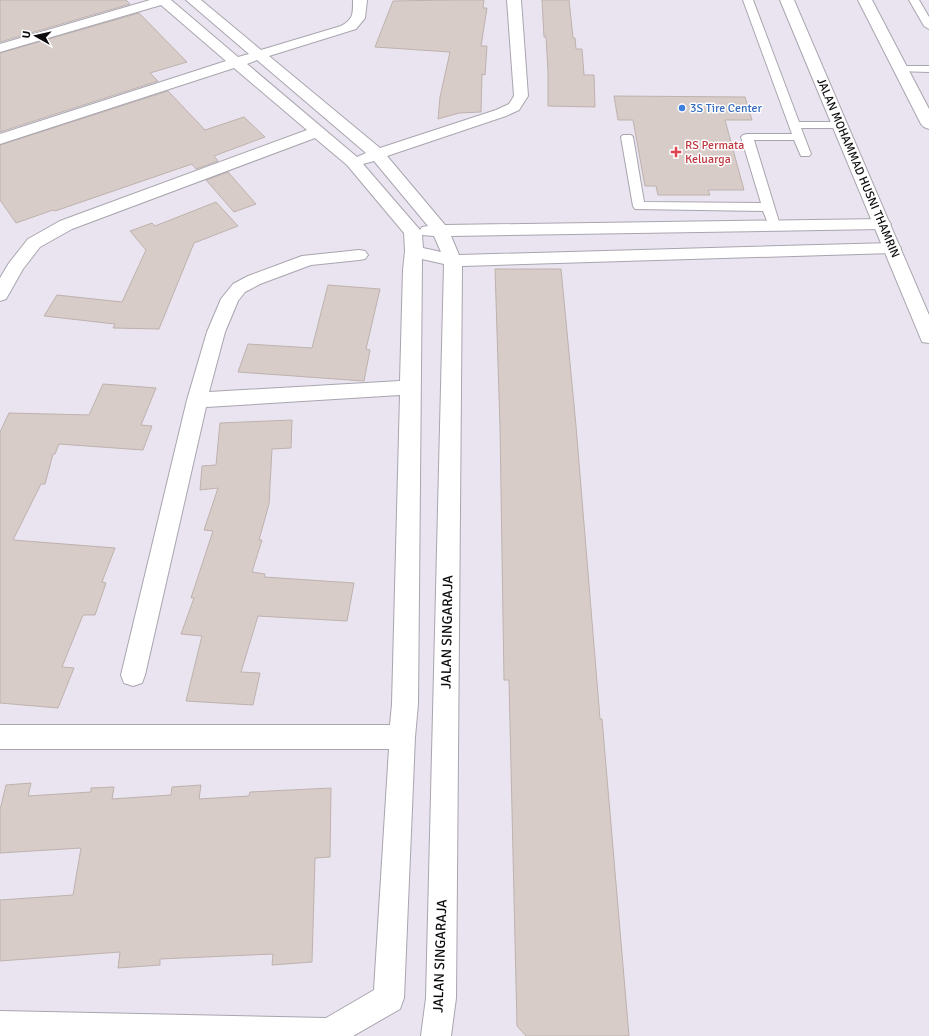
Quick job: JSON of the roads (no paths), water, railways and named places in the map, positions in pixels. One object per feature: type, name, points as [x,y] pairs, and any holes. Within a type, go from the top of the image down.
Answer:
[{"type":"street","points":[[0,48],[164,0],[353,162],[413,241],[453,261],[892,248]]},
{"type":"street","name":"JALAN SINGARAJA","points":[[193,0],[377,154],[440,230],[453,261],[441,990],[436,1036]]},
{"type":"street","points":[[0,139],[236,62],[346,29],[355,25],[358,20],[360,0]]},
{"type":"street","points":[[353,162],[501,113],[518,102],[521,96],[514,0]]},
{"type":"street","name":"JALAN MOHAMMAD HUSNI THAMRIN","points":[[787,0],[929,337]]},
{"type":"street","points":[[865,0],[929,124]]},
{"type":"street","points":[[0,295],[15,267],[34,243],[66,225],[317,132]]},
{"type":"street","points":[[413,241],[440,230],[882,224]]},
{"type":"street","points":[[0,1026],[330,1033],[389,998],[402,737],[405,704],[413,241]]},
{"type":"street","points":[[133,675],[197,400],[216,332],[230,300],[239,288],[254,280],[308,260],[359,255]]},
{"type":"street","points":[[197,400],[410,387]]},
{"type":"street","points":[[0,737],[402,737]]},
{"type":"lane","points":[[748,0],[805,154]]},
{"type":"lane","points":[[914,0],[929,26]]},
{"type":"lane","points":[[901,69],[929,69]]},
{"type":"lane","points":[[794,125],[839,125]]},
{"type":"lane","points":[[627,137],[639,206],[768,207]]},
{"type":"lane","points":[[774,226],[747,137],[799,137]]},
{"type":"place","name":"3S Tire Center","points":[[682,108]]},
{"type":"place","name":"RS Permata Keluarga","points":[[676,152]]}]
